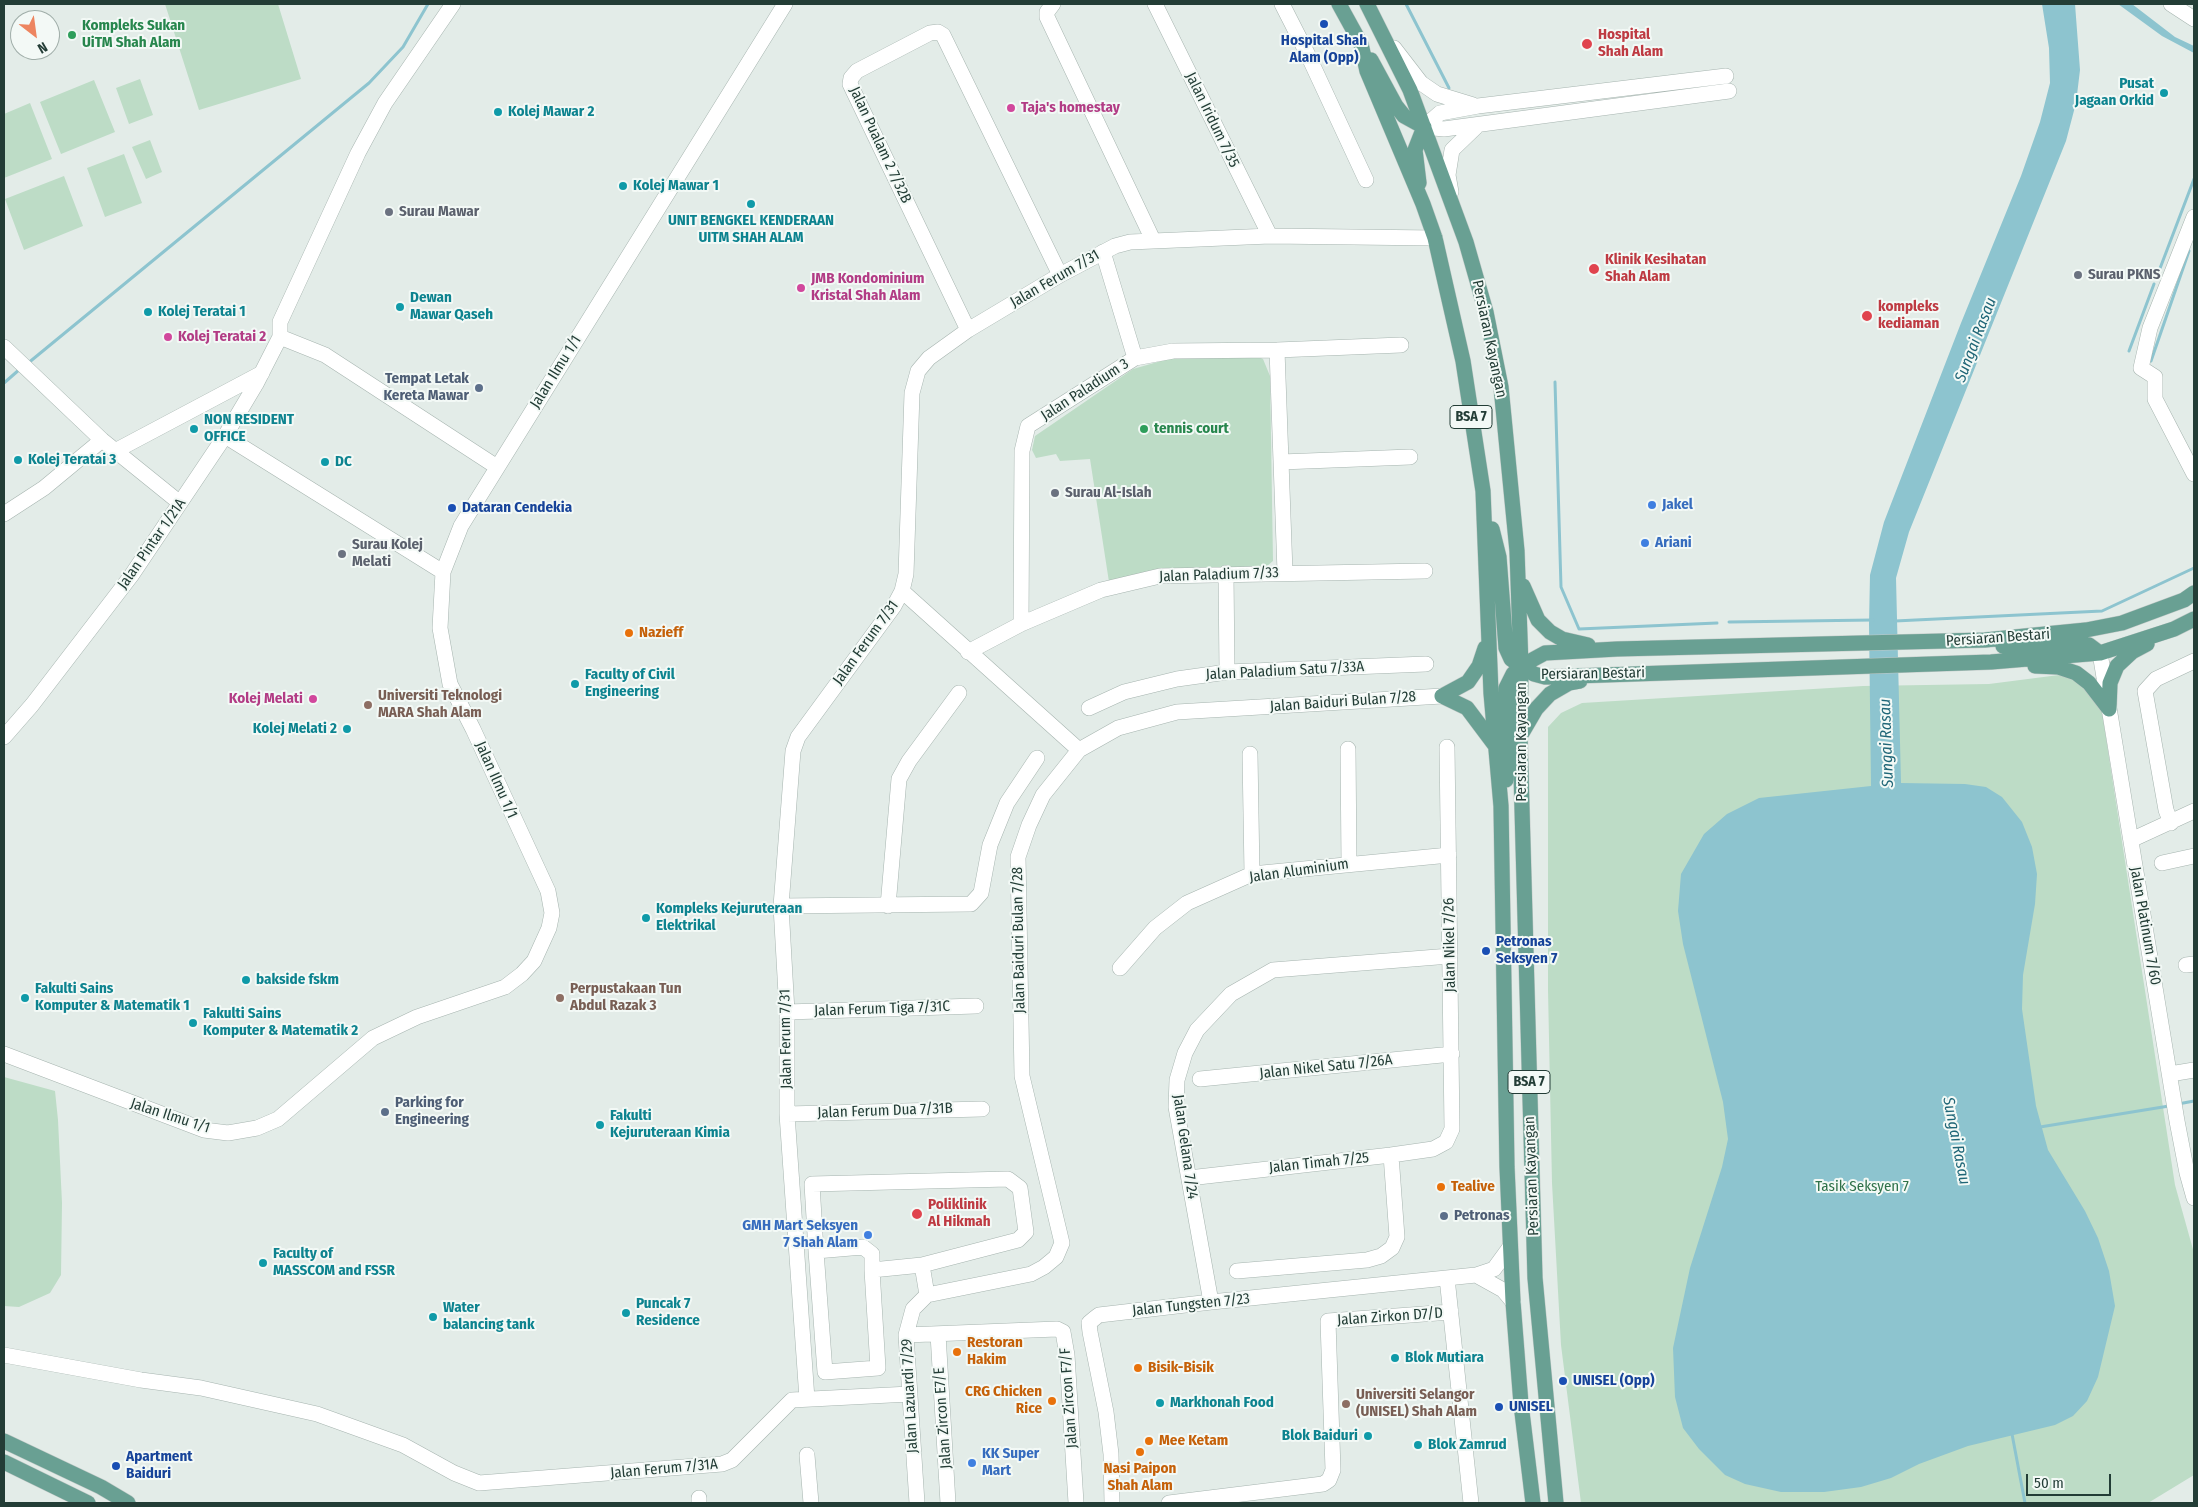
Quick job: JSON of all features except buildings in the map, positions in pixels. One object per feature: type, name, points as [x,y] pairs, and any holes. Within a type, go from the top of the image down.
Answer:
[{"type":"main road","name":"Persiaran Kayangan","points":[[1339,4],[1361,44],[1367,71],[1423,204],[1435,238],[1463,361],[1483,491],[1488,567],[1488,635],[1494,744],[1501,806],[1510,1247],[1521,1404],[1533,1503]]},
{"type":"main road","name":"Persiaran Kayangan","points":[[1367,4],[1381,30],[1424,127],[1454,208],[1486,312],[1501,386],[1510,465],[1518,573],[1522,666],[1520,736],[1534,1278],[1556,1503]]},
{"type":"main road","points":[[1361,44],[1396,106],[1404,116],[1424,127],[1415,150],[1423,204]]},
{"type":"main road","points":[[1483,491],[1499,557],[1506,648],[1511,658],[1522,666],[1513,674],[1506,688],[1507,774],[1501,806]]},
{"type":"main road","points":[[1518,573],[1529,605],[1538,620],[1550,632],[1578,644],[1617,648]]},
{"type":"main road","name":"Persiaran Bestari","points":[[2194,593],[2184,600],[2122,623],[2086,630],[1974,641],[1854,645],[1617,648],[1545,653],[1522,666],[1534,674],[1545,677],[1991,662],[2100,653],[2174,629],[2194,619]]},
{"type":"main road","points":[[2109,709],[2110,683],[2117,666],[2132,652],[2174,629]]},
{"type":"main road","points":[[1442,696],[1468,682],[1479,666],[1488,635]]},
{"type":"main road","points":[[1974,641],[2011,647],[2073,643],[2089,645],[2100,653]]},
{"type":"main road","points":[[1991,662],[2058,667],[2076,672],[2089,683],[2109,709]]},
{"type":"main road","points":[[1520,736],[1536,708],[1550,694],[1569,683],[1654,673]]},
{"type":"main road","points":[[1442,696],[1467,708],[1494,744]]},
{"type":"main road","points":[[4,1441],[101,1487],[128,1503]]},
{"type":"main road","points":[[4,1462],[88,1503]]},
{"type":"street","name":"Jalan Pintar 1/21A","points":[[4,737],[32,705],[116,595],[226,436],[280,337],[280,322],[358,153],[385,103],[452,4]]},
{"type":"street","name":"Jalan Ilmu 1/1","points":[[4,1054],[204,1130],[228,1133],[247,1130],[257,1128],[278,1118],[372,1038],[417,1017],[505,987],[522,974],[534,961],[549,928],[552,912],[548,891],[473,729],[450,684],[440,628],[443,572],[461,526],[785,4]]},
{"type":"street","name":"Jalan Iridum 7/35","points":[[1155,4],[1270,236]]},
{"type":"street","points":[[1282,4],[1307,52],[1366,180]]},
{"type":"street","points":[[2171,4],[2194,19]]},
{"type":"street","points":[[1050,10],[1153,240]]},
{"type":"street","points":[[1381,30],[1421,84],[1437,94],[1478,106]]},
{"type":"street","name":"Jalan Pualam 2 7/32B","points":[[968,330],[850,84],[851,78],[857,71],[930,33],[938,32],[942,35],[1060,275]]},
{"type":"street","points":[[1728,84],[1480,124],[1444,129],[1424,127],[1440,113],[1478,106],[1728,84]]},
{"type":"street","points":[[1454,208],[1448,175],[1452,150],[1480,124]]},
{"type":"street","points":[[2194,217],[2150,328],[2142,368],[2155,377],[2155,399],[2194,474]]},
{"type":"street","name":"Jalan Ferum 7/31","points":[[807,1399],[787,1114],[786,1012],[781,906],[793,751],[798,737],[894,606],[902,591],[906,574],[912,393],[922,365],[968,330],[1060,275],[1103,252],[1130,242],[1270,236],[1435,238]]},
{"type":"street","points":[[1103,252],[1135,358]]},
{"type":"street","points":[[280,337],[325,355],[497,468]]},
{"type":"street","name":"Jalan Paladium 3","points":[[1021,624],[1022,451],[1028,426],[1135,358],[1173,351],[1277,350],[1401,345]]},
{"type":"street","points":[[1277,350],[1285,572]]},
{"type":"street","points":[[7,351],[102,440],[180,503]]},
{"type":"street","points":[[115,451],[262,373]]},
{"type":"street","points":[[226,436],[443,572]]},
{"type":"street","points":[[4,514],[44,488],[102,440]]},
{"type":"street","points":[[1281,462],[1410,457]]},
{"type":"street","name":"Jalan Paladium 7/33","points":[[968,652],[1021,624],[1101,590],[1160,576],[1226,573],[1426,571]]},
{"type":"street","points":[[1226,573],[1227,672]]},
{"type":"street","points":[[902,591],[1079,750]]},
{"type":"street","name":"Jalan Platinum 7/60","points":[[2100,653],[2177,1121],[2194,1198]]},
{"type":"street","points":[[2171,823],[2166,810],[2145,691],[2156,679],[2194,661]]},
{"type":"street","name":"Jalan Paladium Satu 7/33A","points":[[1089,708],[1133,690],[1178,678],[1227,672],[1426,664]]},
{"type":"street","points":[[888,906],[899,779],[909,761],[959,693]]},
{"type":"street","name":"Jalan Baiduri Bulan 7/28","points":[[927,1295],[1031,1274],[1044,1267],[1060,1250],[1062,1243],[1022,1076],[1018,857],[1029,825],[1043,795],[1079,750],[1118,728],[1177,712],[1442,696]]},
{"type":"street","name":"Jalan Nikel 7/26","points":[[1446,1142],[1452,1129],[1447,747]]},
{"type":"street","points":[[1348,749],[1349,864]]},
{"type":"street","points":[[1250,754],[1252,874]]},
{"type":"street","points":[[781,906],[970,904],[981,893],[990,845],[1007,802],[1037,758]]},
{"type":"street","points":[[2131,840],[2194,811]]},
{"type":"street","name":"Jalan Aluminium","points":[[1120,968],[1155,928],[1187,903],[1252,874],[1449,855]]},
{"type":"street","points":[[2162,863],[2194,856]]},
{"type":"street","name":"Jalan Gelana 7/24","points":[[1211,1302],[1176,1107],[1177,1080],[1185,1054],[1197,1030],[1232,994],[1273,970],[1450,956]]},
{"type":"street","name":"Jalan Ferum Tiga 7/31C","points":[[786,1012],[976,1006]]},
{"type":"street","name":"Jalan Nikel Satu 7/26A","points":[[1200,1079],[1452,1054]]},
{"type":"street","points":[[2170,1074],[2194,1070]]},
{"type":"street","name":"Jalan Ferum Dua 7/31B","points":[[787,1114],[982,1109]]},
{"type":"street","name":"Jalan Timah 7/25","points":[[1189,1178],[1391,1155],[1433,1149],[1446,1142]]},
{"type":"street","points":[[1237,1271],[1367,1260],[1381,1256],[1392,1248],[1397,1237],[1391,1155]]},
{"type":"street","points":[[816,1251],[863,1247],[872,1254],[872,1270],[878,1368],[825,1372],[816,1251],[812,1184],[1008,1179],[1020,1188],[1026,1232],[1018,1240],[922,1265],[872,1270]]},
{"type":"street","points":[[1476,1275],[1494,1269],[1510,1247]]},
{"type":"street","points":[[922,1265],[927,1295]]},
{"type":"street","points":[[1476,1275],[1503,1290],[1513,1302]]},
{"type":"street","name":"Jalan Tungsten 7/23","points":[[1112,1503],[1111,1454],[1106,1412],[1090,1323],[1099,1316],[1211,1302],[1476,1275]]},
{"type":"street","points":[[1447,1278],[1471,1503]]},
{"type":"street","name":"Jalan Lazuardi 7/29","points":[[917,1503],[906,1335],[913,1309],[927,1295]]},
{"type":"street","name":"Jalan Zirkon D7/D","points":[[1169,1503],[1323,1484],[1329,1480],[1333,1470],[1328,1321],[1451,1312]]},
{"type":"street","name":"Jalan Zircon F7/F","points":[[906,1335],[1057,1329],[1063,1332],[1067,1355],[1076,1503]]},
{"type":"street","name":"Jalan Zircon E7/E","points":[[938,1334],[948,1503]]},
{"type":"street","points":[[1067,1355],[1095,1351]]},
{"type":"street","name":"Jalan Ferum 7/31A","points":[[4,1355],[141,1380],[201,1388],[317,1414],[403,1445],[454,1473],[479,1483],[722,1464],[732,1460],[792,1400],[910,1394]]},
{"type":"street","points":[[807,1455],[811,1503]]},
{"type":"green space","points":[[165,4],[278,4],[301,79],[199,110]]},
{"type":"green space","points":[[140,79],[153,115],[129,124],[116,88]]},
{"type":"green space","points":[[94,80],[115,132],[61,154],[40,102]]},
{"type":"green space","points":[[30,103],[52,159],[4,178],[4,114]]},
{"type":"green space","points":[[150,140],[162,172],[146,179],[132,147]]},
{"type":"green space","points":[[124,154],[142,203],[105,217],[87,168]]},
{"type":"green space","points":[[64,176],[83,226],[24,250],[5,199]]},
{"type":"green space","points":[[1256,356],[1263,359],[1270,376],[1273,561],[1267,566],[1151,571],[1109,582],[1090,459],[1060,461],[1056,454],[1036,458],[1032,450],[1035,436],[1133,369],[1175,357]]},
{"type":"green space","name":"Tasik Seksyen 7","points":[[2059,675],[2078,680],[2102,712],[2175,1185],[2194,1253],[2194,1475],[2148,1503],[1581,1503],[1561,1345],[1552,1183],[1548,990],[1548,727],[1561,713],[1582,703],[1863,686],[1989,684]]},
{"type":"green space","points":[[4,1077],[55,1091],[58,1120],[62,1203],[61,1275],[50,1293],[19,1307],[4,1306]]},
{"type":"water","name":"Tasik Seksyen 7","points":[[2042,4],[2075,4],[2080,70],[2076,103],[2066,141],[1909,532],[1896,578],[1901,783],[1965,784],[1986,787],[2002,797],[2022,822],[2032,847],[2037,874],[2035,904],[2023,975],[2022,1009],[2036,1106],[2048,1150],[2085,1211],[2098,1238],[2109,1271],[2115,1306],[2098,1377],[2087,1401],[2073,1416],[2055,1425],[1968,1446],[1919,1464],[1891,1478],[1861,1487],[1824,1492],[1781,1492],[1745,1484],[1725,1475],[1699,1449],[1683,1428],[1675,1397],[1673,1348],[1690,1268],[1722,1167],[1728,1139],[1723,1102],[1683,944],[1678,911],[1681,874],[1704,834],[1727,814],[1759,798],[1871,786],[1870,575],[1884,522],[1961,323],[2021,176],[2040,122],[2050,83],[2049,48]]},
{"type":"water","points":[[2118,4],[2132,4],[2175,37],[2194,46],[2194,53],[2162,36]]},
{"type":"waterway","points":[[27,364],[369,83],[403,47],[428,4]]},
{"type":"waterway","points":[[1406,4],[1449,88]]},
{"type":"waterway","points":[[2159,271],[2194,179]]},
{"type":"waterway","points":[[2151,361],[2189,251]]},
{"type":"waterway","points":[[2129,351],[2154,284]]},
{"type":"waterway","points":[[4,383],[20,369]]},
{"type":"waterway","points":[[1555,382],[1561,587],[1579,629],[1717,623]]},
{"type":"waterway","points":[[1895,621],[2102,611],[2194,568]]},
{"type":"waterway","points":[[1729,622],[1873,620]]},
{"type":"waterway","name":"Sungai Rasau","points":[[2178,1104],[2194,1101]]},
{"type":"waterway","name":"Sungai Rasau","points":[[2040,1127],[2169,1106]]},
{"type":"waterway","name":"Sungai Rasau","points":[[2012,1434],[2025,1503]]},
{"type":"place","name":"Hospital Shah Alam (Opp)","points":[[1324,24]]},
{"type":"place","name":"Kompleks Sukan UiTM Shah Alam","points":[[72,35]]},
{"type":"place","name":"Hospital Shah Alam","points":[[1587,44]]},
{"type":"place","name":"Pusat Jagaan Orkid","points":[[2164,93]]},
{"type":"place","name":"Taja's homestay","points":[[1011,108]]},
{"type":"place","name":"Kolej Mawar 2","points":[[498,112]]},
{"type":"place","name":"Kolej Mawar 1","points":[[623,186]]},
{"type":"place","name":"UNIT BENGKEL KENDERAAN UITM SHAH ALAM","points":[[751,204]]},
{"type":"place","name":"Surau Mawar","points":[[389,212]]},
{"type":"place","name":"Klinik Kesihatan Shah Alam","points":[[1594,269]]},
{"type":"place","name":"Surau PKNS","points":[[2078,275]]},
{"type":"place","name":"JMB Kondominium Kristal Shah Alam","points":[[801,288]]},
{"type":"place","name":"Dewan Mawar Qaseh","points":[[400,307]]},
{"type":"place","name":"Kolej Teratai 1","points":[[148,312]]},
{"type":"place","name":"kompleks kediaman","points":[[1867,316]]},
{"type":"place","name":"Kolej Teratai 2","points":[[168,337]]},
{"type":"place","name":"Tempat Letak Kereta Mawar","points":[[479,388]]},
{"type":"place","name":"NON RESIDENT OFFICE","points":[[194,429]]},
{"type":"place","name":"tennis court","points":[[1144,429]]},
{"type":"place","name":"Kolej Teratai 3","points":[[18,460]]},
{"type":"place","name":"DC","points":[[325,462]]},
{"type":"place","name":"Surau Al-Islah","points":[[1055,493]]},
{"type":"place","name":"Jakel","points":[[1652,505]]},
{"type":"place","name":"Dataran Cendekia","points":[[452,508]]},
{"type":"place","name":"Ariani","points":[[1645,543]]},
{"type":"place","name":"Surau Kolej Melati","points":[[342,554]]},
{"type":"place","name":"Nazieff","points":[[629,633]]},
{"type":"place","name":"Faculty of Civil Engineering","points":[[575,684]]},
{"type":"place","name":"Kolej Melati","points":[[313,699]]},
{"type":"place","name":"Universiti Teknologi MARA Shah Alam","points":[[368,705]]},
{"type":"place","name":"Kolej Melati 2","points":[[347,729]]},
{"type":"place","name":"Kompleks Kejuruteraan Elektrikal","points":[[646,918]]},
{"type":"place","name":"Petronas Seksyen 7","points":[[1486,951]]},
{"type":"place","name":"bakside fskm","points":[[246,980]]},
{"type":"place","name":"Fakulti Sains Komputer & Matematik 1","points":[[25,998]]},
{"type":"place","name":"Perpustakaan Tun Abdul Razak 3","points":[[560,998]]},
{"type":"place","name":"Fakulti Sains Komputer & Matematik 2","points":[[193,1023]]},
{"type":"place","name":"Parking for Engineering","points":[[385,1112]]},
{"type":"place","name":"Fakulti Kejuruteraan Kimia","points":[[600,1125]]},
{"type":"place","name":"Tealive","points":[[1441,1187]]},
{"type":"place","name":"Poliklinik Al Hikmah","points":[[917,1214]]},
{"type":"place","name":"Petronas","points":[[1444,1216]]},
{"type":"place","name":"GMH Mart Seksyen 7 Shah Alam","points":[[868,1235]]},
{"type":"place","name":"Faculty of MASSCOM and FSSR","points":[[263,1263]]},
{"type":"place","name":"Puncak 7 Residence","points":[[626,1313]]},
{"type":"place","name":"Water balancing tank","points":[[433,1317]]},
{"type":"place","name":"Restoran Hakim","points":[[957,1352]]},
{"type":"place","name":"Blok Mutiara","points":[[1395,1358]]},
{"type":"place","name":"Bisik-Bisik","points":[[1138,1368]]},
{"type":"place","name":"UNISEL (Opp)","points":[[1563,1381]]},
{"type":"place","name":"CRG Chicken Rice","points":[[1052,1401]]},
{"type":"place","name":"Markhonah Food","points":[[1160,1403]]},
{"type":"place","name":"Universiti Selangor (UNISEL) Shah Alam","points":[[1346,1404]]},
{"type":"place","name":"UNISEL","points":[[1499,1407]]},
{"type":"place","name":"Blok Baiduri","points":[[1368,1436]]},
{"type":"place","name":"Mee Ketam","points":[[1149,1441]]},
{"type":"place","name":"Blok Zamrud","points":[[1418,1445]]},
{"type":"place","name":"Nasi Paipon Shah Alam","points":[[1140,1452]]},
{"type":"place","name":"KK Super Mart","points":[[972,1463]]},
{"type":"place","name":"Apartment Baiduri","points":[[116,1466]]}]
